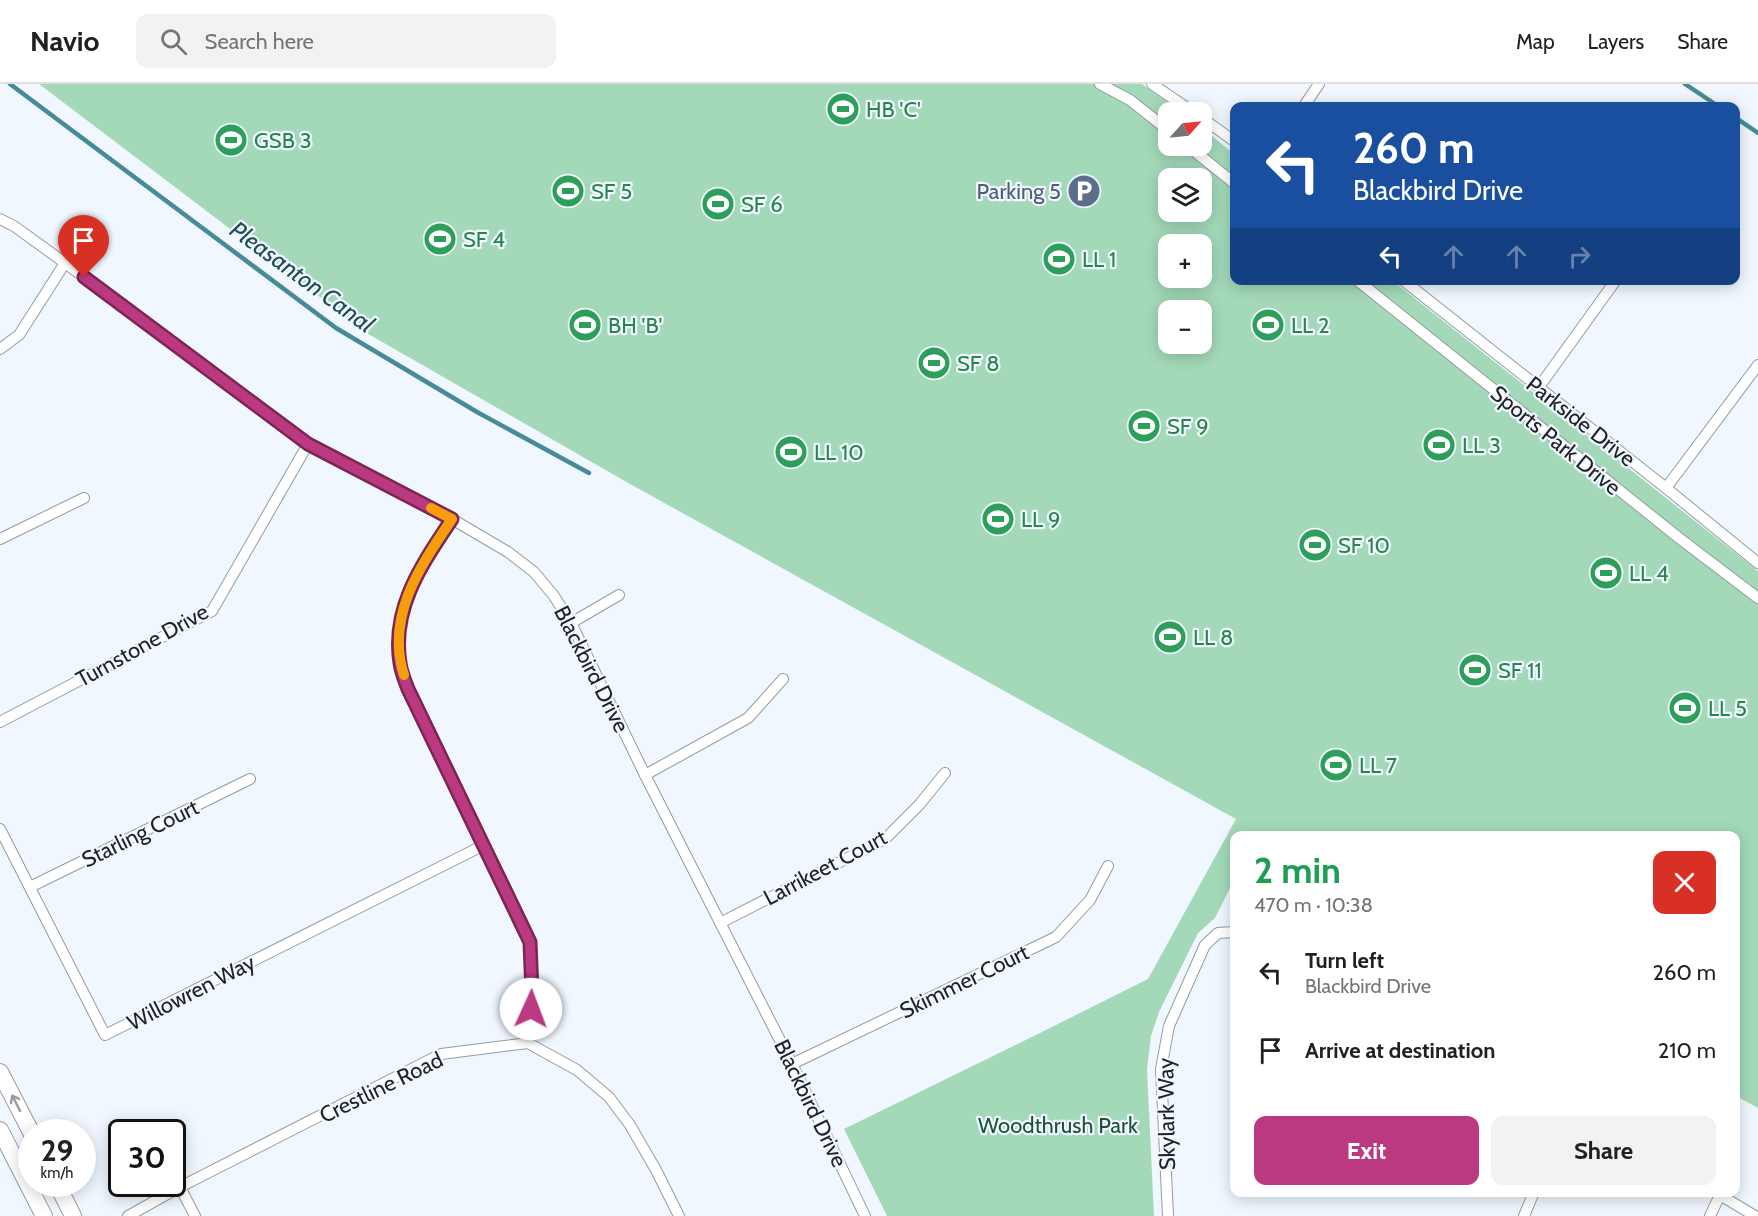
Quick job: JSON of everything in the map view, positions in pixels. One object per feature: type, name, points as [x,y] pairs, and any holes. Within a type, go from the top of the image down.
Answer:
[{"type":"main road","points":[[0,1072],[24,1119]]},
{"type":"main road","points":[[0,1130],[44,1216]]},
{"type":"main road","points":[[64,1197],[73,1216]]},
{"type":"street","points":[[1100,84],[1130,100],[1158,122]]},
{"type":"street","points":[[1152,84],[1178,102]]},
{"type":"street","points":[[1307,102],[1319,84]]},
{"type":"street","points":[[1212,125],[1230,138]]},
{"type":"street","points":[[1200,156],[1230,180]]},
{"type":"street","name":"Blackbird Drive","points":[[0,219],[14,226],[66,263],[308,444],[452,519],[508,552],[534,572],[554,596],[571,622],[645,775],[792,1064],[865,1216]]},
{"type":"street","points":[[0,349],[19,335],[66,263]]},
{"type":"street","name":"Sports Park Drive","points":[[1363,285],[1679,538],[1758,598]]},
{"type":"street","name":"Parkside Drive","points":[[1409,285],[1758,563]]},
{"type":"street","points":[[1539,387],[1612,285]]},
{"type":"street","points":[[1666,488],[1758,365]]},
{"type":"street","name":"Turnstone Drive","points":[[0,722],[212,611],[308,444]]},
{"type":"street","points":[[0,539],[84,498]]},
{"type":"street","points":[[452,519],[425,558],[402,609],[399,637],[400,664],[408,689],[530,942],[532,992],[528,1043],[578,1070],[609,1097],[635,1134],[679,1216]]},
{"type":"street","points":[[571,622],[620,594]]},
{"type":"street","points":[[645,775],[748,718],[783,679]]},
{"type":"street","name":"Larrikeet Court","points":[[720,923],[885,839],[919,805],[945,773]]},
{"type":"street","name":"Starling Court","points":[[30,887],[250,779]]},
{"type":"street","name":"Willowren Way","points":[[0,829],[105,1035],[484,845]]},
{"type":"street","name":"Skimmer Court","points":[[792,1064],[1056,937],[1090,900],[1108,866]]},
{"type":"street","name":"Skylark Way","points":[[1168,1216],[1161,1069],[1169,1026],[1205,945],[1218,933],[1230,932]]},
{"type":"street","name":"Crestline Road","points":[[186,1184],[441,1054],[528,1043]]},
{"type":"street","name":"Crestline Road","points":[[128,1216],[162,1197]]},
{"type":"street","points":[[185,1197],[195,1216]]},
{"type":"street","points":[[1524,1216],[1531,1197]]},
{"type":"street","points":[[1710,1216],[1719,1197]]},
{"type":"street","points":[[1723,1197],[1755,1216]]},
{"type":"green space","name":"Woodthrush Park","points":[[39,84],[1142,84],[1168,102],[1158,102],[1158,156],[1212,156],[1212,136],[1230,151],[1230,285],[1398,285],[1758,571],[1758,1108],[1740,1098],[1740,831],[1230,831],[1230,888],[1215,918],[1198,933],[1159,1012],[1151,1036],[1147,1069],[1154,1216],[887,1216],[844,1129],[1148,979],[1236,819],[630,484],[370,335]]},
{"type":"waterway","name":"Pleasanton Canal","points":[[10,84],[336,328],[477,412],[589,473]]},
{"type":"waterway","points":[[1685,84],[1712,102]]},
{"type":"waterway","points":[[1740,121],[1758,133]]},
{"type":"slow traffic","points":[[404,675],[400,664],[399,637],[402,609],[425,558],[452,519],[431,508]]},
{"type":"place","name":"HB 'C'","points":[[843,109]]},
{"type":"place","name":"GSB 3","points":[[231,140]]},
{"type":"place","name":"SF 5","points":[[568,191]]},
{"type":"place","name":"Parking 5","points":[[1084,191]]},
{"type":"place","name":"SF 6","points":[[718,204]]},
{"type":"place","name":"SF 4","points":[[440,239]]},
{"type":"place","name":"LL 1","points":[[1059,259]]},
{"type":"place","name":"BH 'B'","points":[[585,325]]},
{"type":"place","name":"LL 2","points":[[1268,325]]},
{"type":"place","name":"SF 8","points":[[934,363]]},
{"type":"place","name":"SF 9","points":[[1144,426]]},
{"type":"place","name":"LL 3","points":[[1439,445]]},
{"type":"place","name":"LL 10","points":[[791,452]]},
{"type":"place","name":"LL 9","points":[[998,519]]},
{"type":"place","name":"SF 10","points":[[1315,545]]},
{"type":"place","name":"LL 4","points":[[1606,573]]},
{"type":"place","name":"LL 8","points":[[1170,637]]},
{"type":"place","name":"SF 11","points":[[1475,670]]},
{"type":"place","name":"LL 5","points":[[1685,708]]},
{"type":"place","name":"LL 7","points":[[1336,765]]},
{"type":"route","points":[[84,277],[308,444],[452,519],[425,558],[402,609],[399,637],[400,664],[408,689],[530,942],[531,1009]]}]
